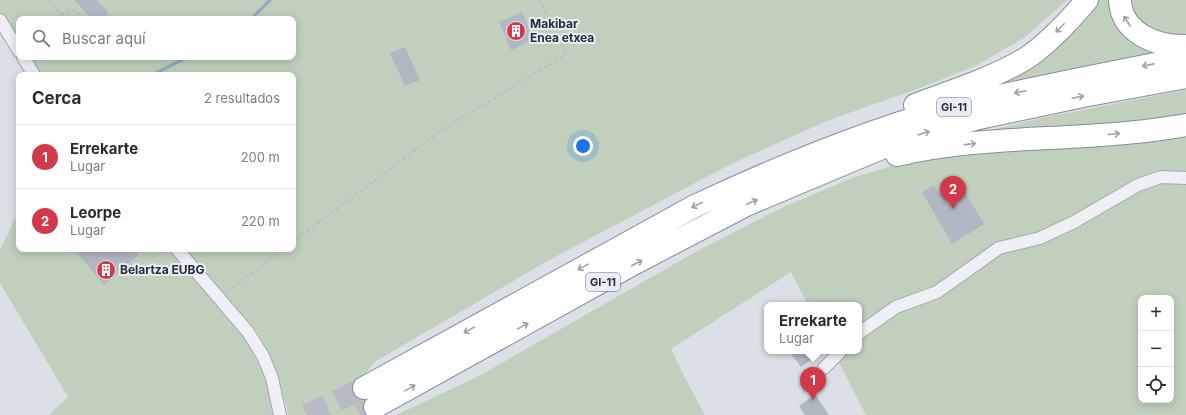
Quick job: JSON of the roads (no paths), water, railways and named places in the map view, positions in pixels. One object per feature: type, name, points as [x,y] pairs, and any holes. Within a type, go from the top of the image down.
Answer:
[{"type":"highway","points":[[732,188],[795,152],[876,119],[972,84],[1026,58],[1058,31],[1087,0]]},
{"type":"highway","points":[[1120,0],[1124,16],[1131,26],[1150,41],[1186,46]]},
{"type":"highway","name":"GI-11","points":[[364,388],[695,206],[732,188],[875,131],[967,103],[1186,58]]},
{"type":"highway","name":"GI-11","points":[[375,407],[636,263],[746,205],[899,141],[979,118],[1083,96],[1186,78]]},
{"type":"highway","points":[[836,168],[929,148],[985,142],[1143,131],[1186,125]]},
{"type":"street","points":[[0,20],[16,46]]},
{"type":"street","points":[[24,60],[32,72]]},
{"type":"street","points":[[862,331],[896,307],[937,292],[999,248],[1040,238],[1074,222],[1138,185],[1161,177],[1186,178]]},
{"type":"street","points":[[180,252],[248,332],[263,356],[272,378],[280,415]]},
{"type":"street","points":[[824,368],[837,354]]},
{"type":"waterway","points":[[254,16],[270,0]]},
{"type":"waterway","points":[[158,72],[182,60]]},
{"type":"tunnel","points":[[307,415],[364,388]]},
{"type":"tunnel","points":[[360,415],[375,407]]},
{"type":"place","name":"Makibar Enea etxea","points":[[516,31]]},
{"type":"place","name":"Leorpe","points":[[953,209]]},
{"type":"place","name":"Belartza EUBG","points":[[106,270]]},
{"type":"place","name":"Errekarte","points":[[813,400]]}]
